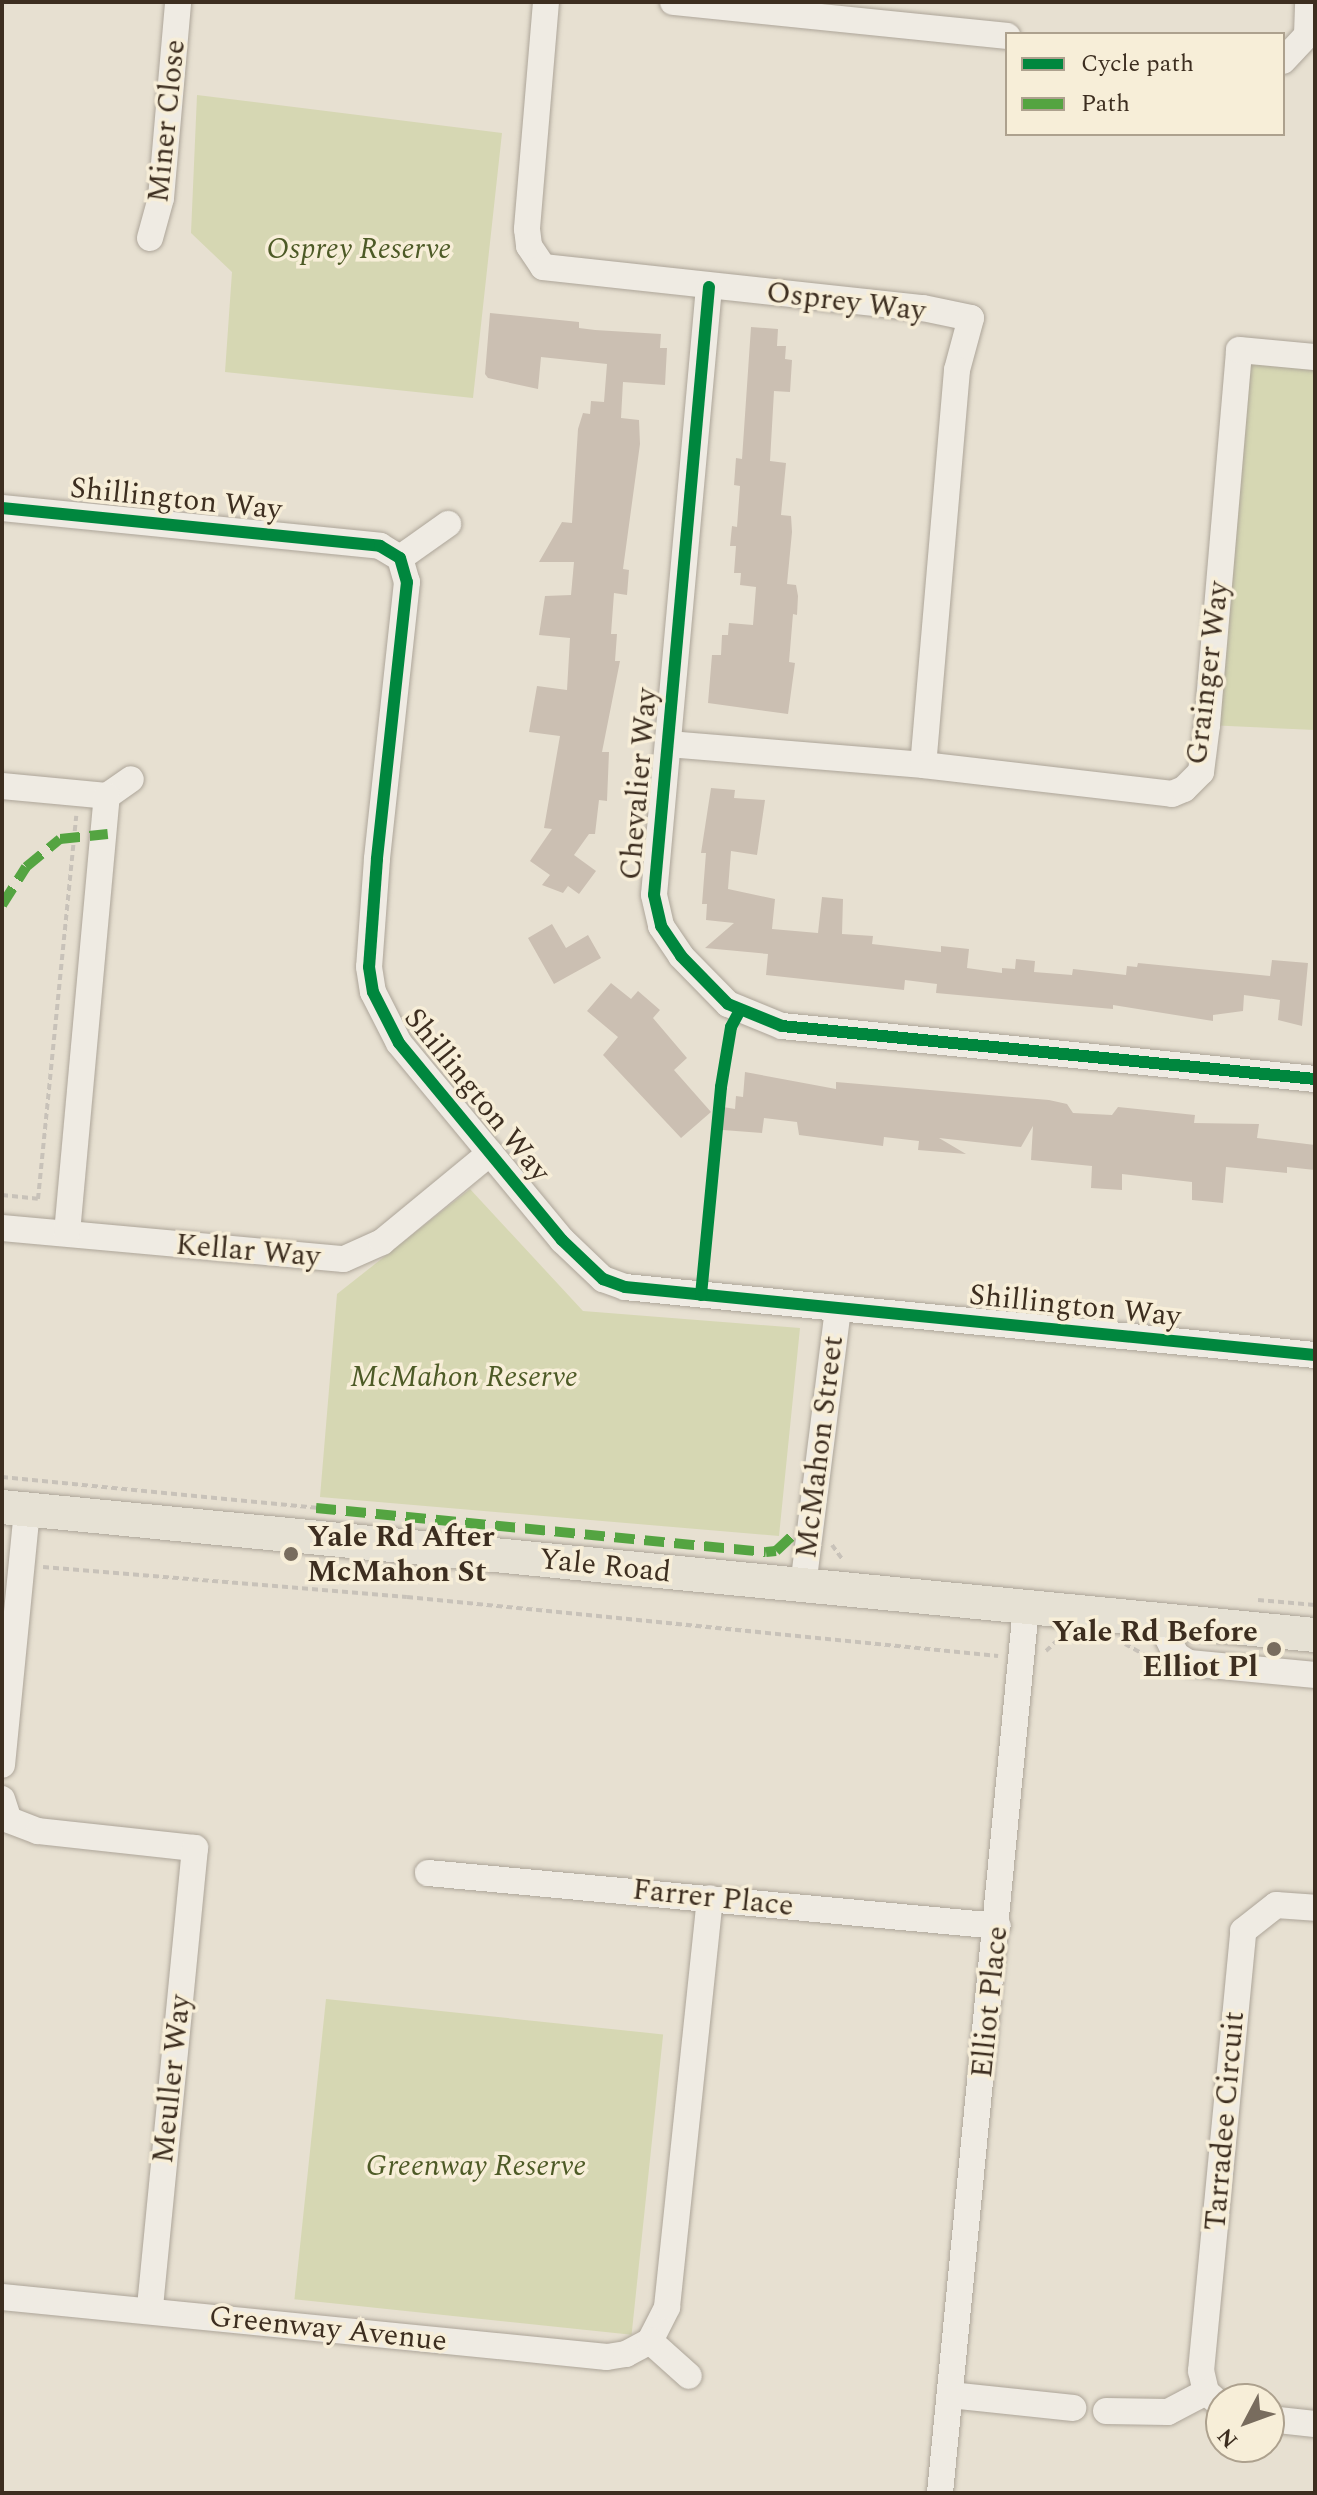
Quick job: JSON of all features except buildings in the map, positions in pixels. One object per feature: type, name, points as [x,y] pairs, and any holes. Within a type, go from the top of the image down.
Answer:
[{"type":"main road","name":"Yale Road","points":[[14,1508],[1315,1635]]},
{"type":"street","name":"Miner Close","points":[[150,238],[161,198],[178,2]]},
{"type":"street","name":"Osprey Way","points":[[546,2],[527,229],[534,259],[553,272],[923,308],[971,318],[957,370],[923,765]]},
{"type":"street","points":[[673,2],[732,5],[1005,36]]},
{"type":"street","points":[[1285,59],[1307,35],[1308,2]]},
{"type":"street","name":"Chevalier Way","points":[[709,287],[654,895],[661,926],[704,982],[739,1012],[782,1026],[1315,1079]]},
{"type":"street","name":"Grainger Way","points":[[669,744],[923,765],[1172,794],[1194,781],[1201,772],[1207,725],[1239,350],[1315,357]]},
{"type":"street","name":"Shillington Way","points":[[2,508],[380,546],[400,558],[407,582],[377,859],[369,967],[373,992],[399,1043],[562,1240],[603,1279],[625,1287],[1315,1355]]},
{"type":"street","points":[[400,558],[448,524]]},
{"type":"street","points":[[2,786],[107,796],[131,779]]},
{"type":"street","points":[[67,1233],[107,796]]},
{"type":"street","name":"Kellar Way","points":[[2,1228],[344,1259],[382,1242],[490,1153]]},
{"type":"street","name":"McMahon Street","points":[[803,1586],[838,1309]]},
{"type":"street","points":[[2,1765],[22,1565],[14,1508]]},
{"type":"street","name":"Elliot Place","points":[[940,2493],[998,1926],[1026,1608]]},
{"type":"street","points":[[1160,1622],[1176,1655],[1189,1663],[1315,1675]]},
{"type":"street","name":"Meuller Way","points":[[2,1799],[9,1820],[38,1831],[204,1841],[150,2311]]},
{"type":"street","name":"Farrer Place","points":[[428,1873],[998,1926]]},
{"type":"street","points":[[689,2376],[650,2341],[667,2307],[710,1898]]},
{"type":"street","name":"Tarradee Circuit","points":[[1207,2383],[1201,2371],[1243,1931],[1276,1905],[1315,1908]]},
{"type":"street","name":"Greenway Avenue","points":[[2,2297],[607,2357],[650,2341]]},
{"type":"street","points":[[950,2395],[1073,2408]]},
{"type":"street","name":"Tarradee Circuit","points":[[1106,2411],[1168,2412],[1205,2401]]},
{"type":"street","points":[[1285,2421],[1315,2424]]},
{"type":"path","points":[[2,1195],[38,1199],[77,817],[62,815]]},
{"type":"path","points":[[2,1477],[316,1508]]},
{"type":"path","points":[[822,1535],[841,1560],[851,1562]]},
{"type":"path","points":[[22,1565],[407,1597],[1009,1657]]},
{"type":"path","points":[[1253,1600],[1315,1605]]},
{"type":"green space","name":"Osprey Reserve","points":[[197,95],[502,133],[473,398],[225,372],[232,272],[191,233]]},
{"type":"green space","points":[[1239,350],[1315,357],[1315,730],[1207,725]]},
{"type":"green space","name":"McMahon Reserve","points":[[470,1189],[583,1311],[800,1328],[779,1536],[320,1497],[337,1294]]},
{"type":"green space","name":"Greenway Reserve","points":[[326,1999],[663,2034],[632,2335],[294,2299]]},
{"type":"marked path","points":[[2,905],[26,867],[60,839],[108,834]]},
{"type":"marked path","points":[[316,1508],[766,1552],[776,1551],[795,1533]]},
{"type":"cycle path","points":[[709,287],[654,895],[661,926],[681,956],[728,1004],[782,1026],[1315,1079]]},
{"type":"cycle path","points":[[2,508],[380,546],[400,558],[407,582],[377,859],[369,967],[373,992],[399,1043],[562,1240],[603,1279],[625,1287],[1315,1355]]},
{"type":"cycle path","points":[[701,1295],[721,1087],[731,1027],[739,1012]]},
{"type":"place","name":"Yale Rd After McMahon St","points":[[291,1554]]},
{"type":"place","name":"Yale Rd Before Elliot Pl","points":[[1274,1649]]}]
